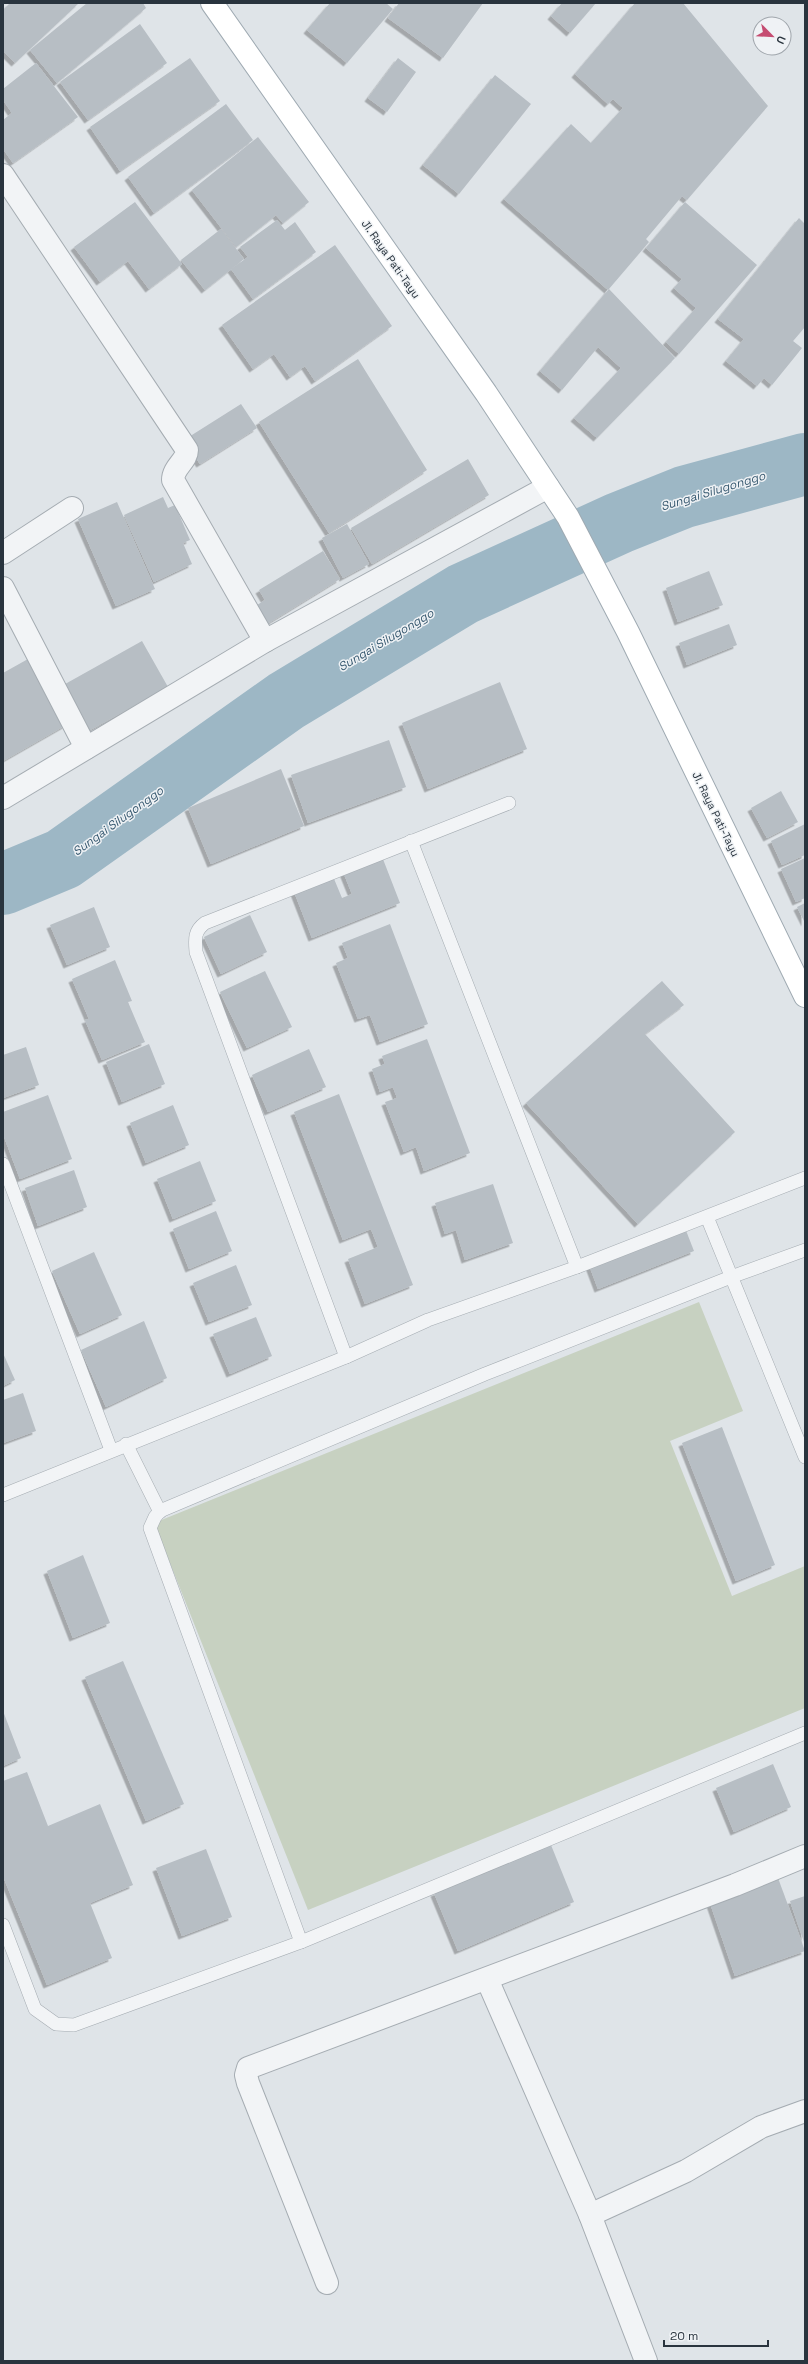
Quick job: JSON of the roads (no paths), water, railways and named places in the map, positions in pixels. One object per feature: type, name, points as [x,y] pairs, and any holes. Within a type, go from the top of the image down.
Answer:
[{"type":"main road","name":"Jl. Raya Pati-Tayu","points":[[212,3],[486,393],[568,517],[628,632],[805,996]]},
{"type":"street","points":[[3,175],[187,450],[186,456],[174,471],[173,480],[265,641]]},
{"type":"street","points":[[3,798],[265,641],[548,487]]},
{"type":"street","points":[[3,553],[72,508]]},
{"type":"street","points":[[3,588],[86,748]]},
{"type":"street","points":[[327,2283],[248,2083],[246,2075],[248,2068],[735,1885],[805,1856]]},
{"type":"street","points":[[487,1979],[590,2215],[646,2361]]},
{"type":"street","points":[[590,2215],[686,2171],[761,2127],[805,2111]]},
{"type":"lane","points":[[346,1357],[196,952],[195,936],[199,928],[205,922],[509,802]]},
{"type":"lane","points":[[411,841],[577,1267]]},
{"type":"lane","points":[[3,1164],[111,1450]]},
{"type":"lane","points":[[3,1495],[111,1450],[346,1357],[428,1320],[577,1267],[805,1178]]},
{"type":"lane","points":[[707,1217],[805,1457]]},
{"type":"lane","points":[[301,1942],[150,1528],[154,1517],[160,1512],[485,1374],[731,1277],[805,1250]]},
{"type":"lane","points":[[126,1444],[160,1512]]},
{"type":"lane","points":[[3,1925],[35,2009],[56,2024],[74,2025],[301,1942],[805,1733]]},
{"type":"waterway","name":"Sungai Silugonggo","points":[[3,884],[63,859],[286,701],[463,594],[619,523],[684,497],[805,464]]}]
